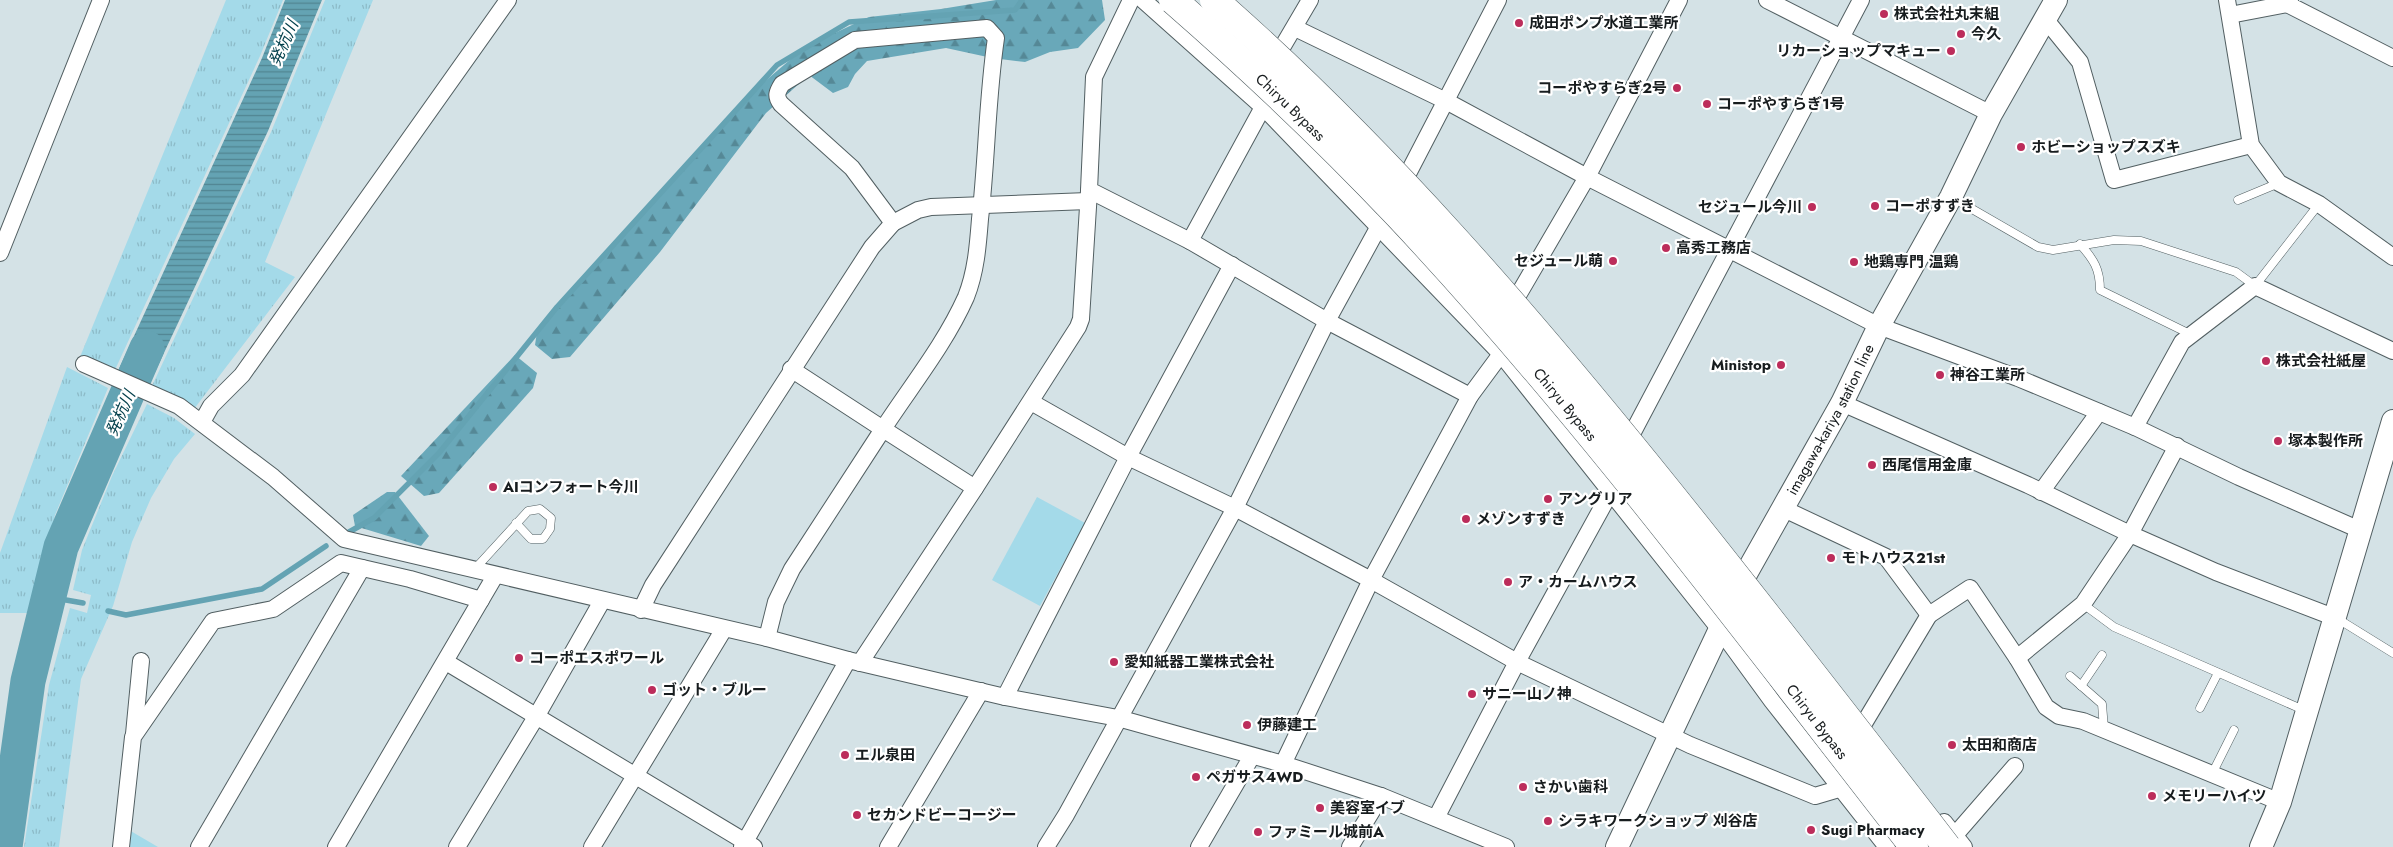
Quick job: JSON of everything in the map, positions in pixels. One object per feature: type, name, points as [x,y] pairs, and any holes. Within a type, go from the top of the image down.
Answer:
[{"type":"highway","name":"Chiryu Bypass","points":[[1173,0],[1318,135],[1439,260],[1535,369],[1637,493],[1914,847]]},
{"type":"highway","name":"Chiryu Bypass","points":[[1214,0],[1260,40],[1360,138],[1462,246],[1615,426],[1955,843]]},
{"type":"main road","name":"imagawa-kariya station line","points":[[1617,847],[1721,631],[1747,572],[1842,403],[1879,326],[1951,197],[1991,114],[2051,10]]},
{"type":"main road","points":[[2261,847],[2280,802],[2308,712],[2393,421]]},
{"type":"street","points":[[0,252],[100,0]]},
{"type":"street","points":[[202,422],[211,406],[242,375],[508,0]]},
{"type":"street","points":[[446,662],[747,845],[854,662],[975,488],[1082,319],[1094,77],[1131,0]]},
{"type":"street","points":[[1143,0],[1263,107],[1501,354],[1721,631],[1772,701],[1887,847]]},
{"type":"street","points":[[1227,0],[1406,176],[1517,297],[1633,432],[1747,572],[1955,843],[2015,766]]},
{"type":"street","points":[[1280,51],[1310,0]]},
{"type":"street","points":[[1046,847],[1066,815],[1235,508],[1327,321],[1446,101],[1498,0]]},
{"type":"street","points":[[1517,297],[1587,177],[1679,0]]},
{"type":"street","points":[[1767,0],[1991,114]]},
{"type":"street","points":[[1633,432],[1861,0]]},
{"type":"street","points":[[2393,58],[2288,2],[2228,8],[2251,145],[2278,183],[2320,204],[2393,257]]},
{"type":"street","points":[[2051,10],[2080,62],[2114,180],[2251,145]]},
{"type":"street","points":[[767,638],[776,602],[792,569],[948,329],[966,297],[976,264],[982,205],[990,74],[996,38],[992,31],[987,28],[863,38],[846,44],[782,84],[777,97],[781,104],[852,168],[893,223]]},
{"type":"street","points":[[1295,28],[1446,101],[1587,177],[1879,326],[2018,378],[2135,427],[2239,477],[2360,530]]},
{"type":"street","points":[[1190,241],[1263,107]]},
{"type":"street","points":[[641,610],[653,584],[872,247],[893,223],[918,210],[931,207],[982,205],[1088,195],[1190,241],[1327,321],[1470,396]]},
{"type":"street","points":[[1004,697],[1128,457],[1232,265]]},
{"type":"street","points":[[2135,427],[2182,342],[2254,286],[2393,351]]},
{"type":"street","points":[[1283,764],[1371,580],[1470,396],[1501,354]]},
{"type":"street","points":[[84,364],[169,400],[202,422],[273,477],[344,539],[495,576],[767,638],[854,662],[1004,697],[1118,718],[1283,764],[1381,796],[1506,847]]},
{"type":"street","points":[[791,369],[975,488]]},
{"type":"street","points":[[1031,402],[1128,457],[1235,508],[1371,580],[1517,662],[1690,745],[1815,796],[1842,788]]},
{"type":"street","points":[[1842,403],[2216,572],[2336,618]]},
{"type":"street","points":[[2041,492],[2099,412]]},
{"type":"street","points":[[2017,658],[2083,604],[2130,534],[2177,446]]},
{"type":"street","points":[[1436,818],[1517,662],[1610,493]]},
{"type":"street","points":[[1782,508],[1886,557],[1929,615]]},
{"type":"street","points":[[134,737],[213,621],[273,609],[341,563],[410,579],[480,600]]},
{"type":"street","points":[[199,847],[362,568]]},
{"type":"street","points":[[336,847],[495,576]]},
{"type":"street","points":[[1863,725],[1929,615],[1970,588],[2017,658],[2046,707],[2059,716],[2083,721],[2104,729],[2280,802]]},
{"type":"street","points":[[457,847],[536,717],[602,601]]},
{"type":"street","points":[[592,847],[724,629]]},
{"type":"street","points":[[121,847],[141,662]]},
{"type":"street","points":[[888,847],[981,691]]},
{"type":"street","points":[[1199,847],[1252,756]]},
{"type":"street","points":[[1350,847],[1381,796]]},
{"type":"lane","points":[[2238,200],[2278,183]]},
{"type":"lane","points":[[1951,197],[2038,247],[2053,250],[2080,244],[2114,240],[2141,241],[2236,272],[2254,286],[2320,204]]},
{"type":"lane","points":[[2080,244],[2092,258],[2100,275],[2100,290],[2192,334]]},
{"type":"lane","points":[[474,570],[516,523],[528,511],[540,509],[551,518],[550,529],[542,539],[531,539],[516,523]]},
{"type":"lane","points":[[2083,604],[2114,627],[2308,712]]},
{"type":"lane","points":[[2336,618],[2393,653]]},
{"type":"lane","points":[[2081,686],[2102,654]]},
{"type":"lane","points":[[2200,708],[2218,673]]},
{"type":"lane","points":[[2070,676],[2102,704],[2104,729]]},
{"type":"lane","points":[[2212,774],[2234,730]]},
{"type":"green space","points":[[226,0],[283,0],[260,56],[114,372],[80,357]]},
{"type":"green space","points":[[325,0],[373,0],[265,262],[295,277],[194,409],[151,388],[271,132]]},
{"type":"green space","points":[[996,0],[1102,0],[1105,20],[1078,48],[1050,52],[1025,62],[992,58],[946,48],[867,61],[855,74],[848,87],[833,93],[809,75],[766,113],[660,252],[570,357],[552,359],[535,345],[537,332],[757,88],[805,47],[869,17],[941,9]]},
{"type":"green space","points":[[515,355],[537,373],[533,388],[439,493],[424,496],[401,476]]},
{"type":"green space","points":[[67,367],[108,388],[55,515],[27,613],[0,613],[0,553]]},
{"type":"green space","points":[[147,404],[174,418],[195,434],[174,459],[151,498],[132,542],[113,606],[81,679],[59,847],[24,847],[49,685],[70,608],[87,613],[91,595],[73,590],[82,550],[112,476]]},
{"type":"green space","points":[[387,492],[395,492],[429,536],[421,546],[355,526],[353,515]]},
{"type":"green space","points":[[1037,497],[1085,523],[1040,606],[992,580]]},
{"type":"green space","points":[[129,830],[158,847],[127,847]]},
{"type":"water","points":[[285,0],[322,0],[268,131],[148,387],[117,373],[262,58]]},
{"type":"waterway","points":[[349,532],[374,518],[439,453],[557,307],[777,65],[849,22],[1015,10],[1022,0]]},
{"type":"waterway","name":"発杭川","points":[[5,847],[28,681],[61,547],[147,348]]},
{"type":"waterway","points":[[108,611],[126,615],[262,589],[326,546]]},
{"type":"waterway","points":[[49,597],[83,603]]},
{"type":"place","name":"株式会社丸末組","points":[[1884,14]]},
{"type":"place","name":"成田ポンプ水道工業所","points":[[1519,23]]},
{"type":"place","name":"今久","points":[[1961,34]]},
{"type":"place","name":"リカーショップマキュー","points":[[1951,51]]},
{"type":"place","name":"コーポやすらぎ2号","points":[[1677,88]]},
{"type":"place","name":"コーポやすらぎ1号","points":[[1707,104]]},
{"type":"place","name":"ホビーショップスズキ","points":[[2021,147]]},
{"type":"place","name":"コーポすずき","points":[[1875,206]]},
{"type":"place","name":"セジュール今川","points":[[1812,207]]},
{"type":"place","name":"高秀工務店","points":[[1666,248]]},
{"type":"place","name":"セジュール萌","points":[[1613,261]]},
{"type":"place","name":"地鶏専門 温鶏","points":[[1854,262]]},
{"type":"place","name":"株式会社紙屋","points":[[2266,361]]},
{"type":"place","name":"Ministop","points":[[1781,365]]},
{"type":"place","name":"神谷工業所","points":[[1940,375]]},
{"type":"place","name":"塚本製作所","points":[[2278,441]]},
{"type":"place","name":"西尾信用金庫","points":[[1872,465]]},
{"type":"place","name":"AIコンフォート今川","points":[[493,487]]},
{"type":"place","name":"アングリア","points":[[1548,499]]},
{"type":"place","name":"メゾンすずき","points":[[1466,519]]},
{"type":"place","name":"モトハウス21st","points":[[1831,558]]},
{"type":"place","name":"ア・カームハウス","points":[[1508,582]]},
{"type":"place","name":"コーポエスポワール","points":[[519,658]]},
{"type":"place","name":"愛知紙器工業株式会社","points":[[1114,662]]},
{"type":"place","name":"ゴット・ブルー","points":[[652,690]]},
{"type":"place","name":"サニー山ノ神","points":[[1472,694]]},
{"type":"place","name":"伊藤建工","points":[[1247,725]]},
{"type":"place","name":"太田和商店","points":[[1952,745]]},
{"type":"place","name":"エル泉田","points":[[845,755]]},
{"type":"place","name":"ペガサス4WD","points":[[1196,777]]},
{"type":"place","name":"さかい歯科","points":[[1523,787]]},
{"type":"place","name":"メモリーハイツ","points":[[2152,796]]},
{"type":"place","name":"美容室イブ","points":[[1320,808]]},
{"type":"place","name":"セカンドビーコージー","points":[[857,815]]},
{"type":"place","name":"シラキワークショップ 刈谷店","points":[[1548,821]]},
{"type":"place","name":"Sugi Pharmacy","points":[[1811,830]]},
{"type":"place","name":"ファミール城前A","points":[[1258,832]]}]
